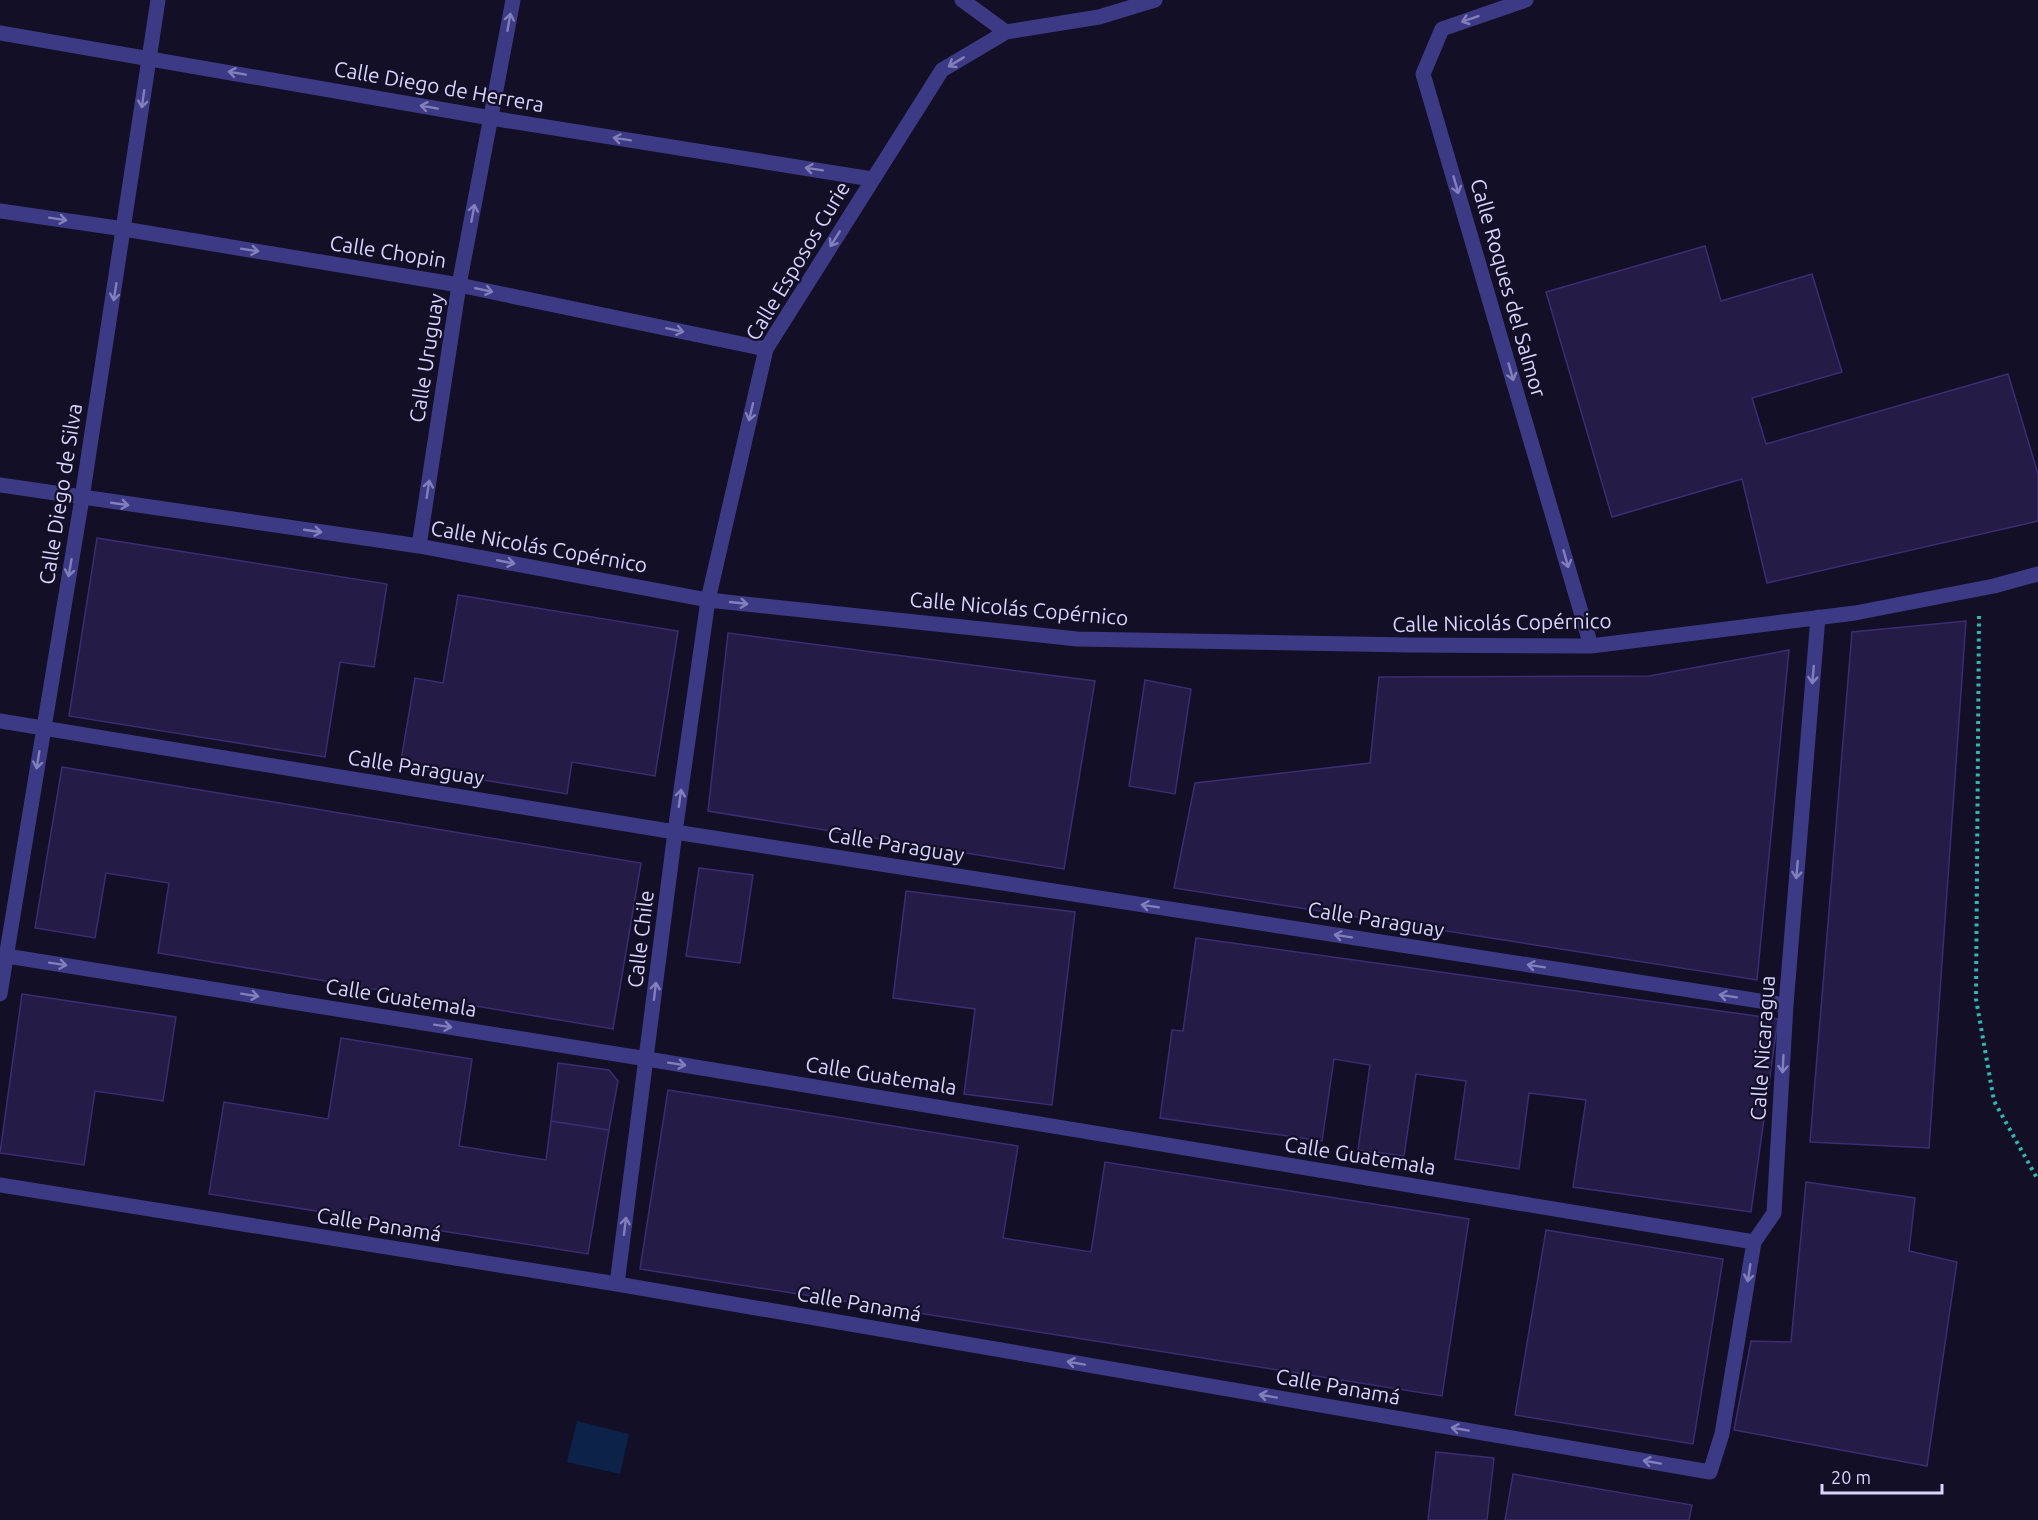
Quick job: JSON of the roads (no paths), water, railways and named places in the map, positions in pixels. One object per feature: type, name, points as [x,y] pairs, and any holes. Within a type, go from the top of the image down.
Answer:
[{"type":"street","name":"Calle Diego de Silva","points":[[0,994],[3,956],[82,498],[158,0]]},
{"type":"street","name":"Calle Uruguay","points":[[419,546],[459,285],[513,0]]},
{"type":"street","points":[[962,0],[1006,32],[1099,17],[1155,0]]},
{"type":"street","name":"Calle Roques del Salmor","points":[[1526,0],[1442,28],[1423,74],[1591,646]]},
{"type":"street","name":"Calle Esposos Curie","points":[[708,600],[766,349],[942,70],[1006,32]]},
{"type":"street","name":"Calle Diego de Herrera","points":[[0,33],[491,118],[872,179]]},
{"type":"street","name":"Calle Chopin","points":[[0,211],[124,229],[459,285],[766,349]]},
{"type":"street","name":"Calle Nicolás Copérnico","points":[[0,485],[419,546],[708,600],[1077,639],[1591,646],[1855,613],[2038,574]]},
{"type":"street","name":"Calle Chile","points":[[617,1284],[675,832],[708,600]]},
{"type":"street","name":"Calle Nicaragua","points":[[1710,1472],[1722,1434],[1754,1242],[1774,1213],[1786,1005],[1818,617]]},
{"type":"street","name":"Calle Paraguay","points":[[0,722],[675,832],[1786,1005]]},
{"type":"street","name":"Calle Guatemala","points":[[3,956],[647,1059],[1754,1242]]},
{"type":"street","name":"Calle Panamá","points":[[0,1185],[617,1284],[1710,1472]]},
{"type":"water","points":[[577,1421],[629,1434],[620,1474],[567,1462]]}]
